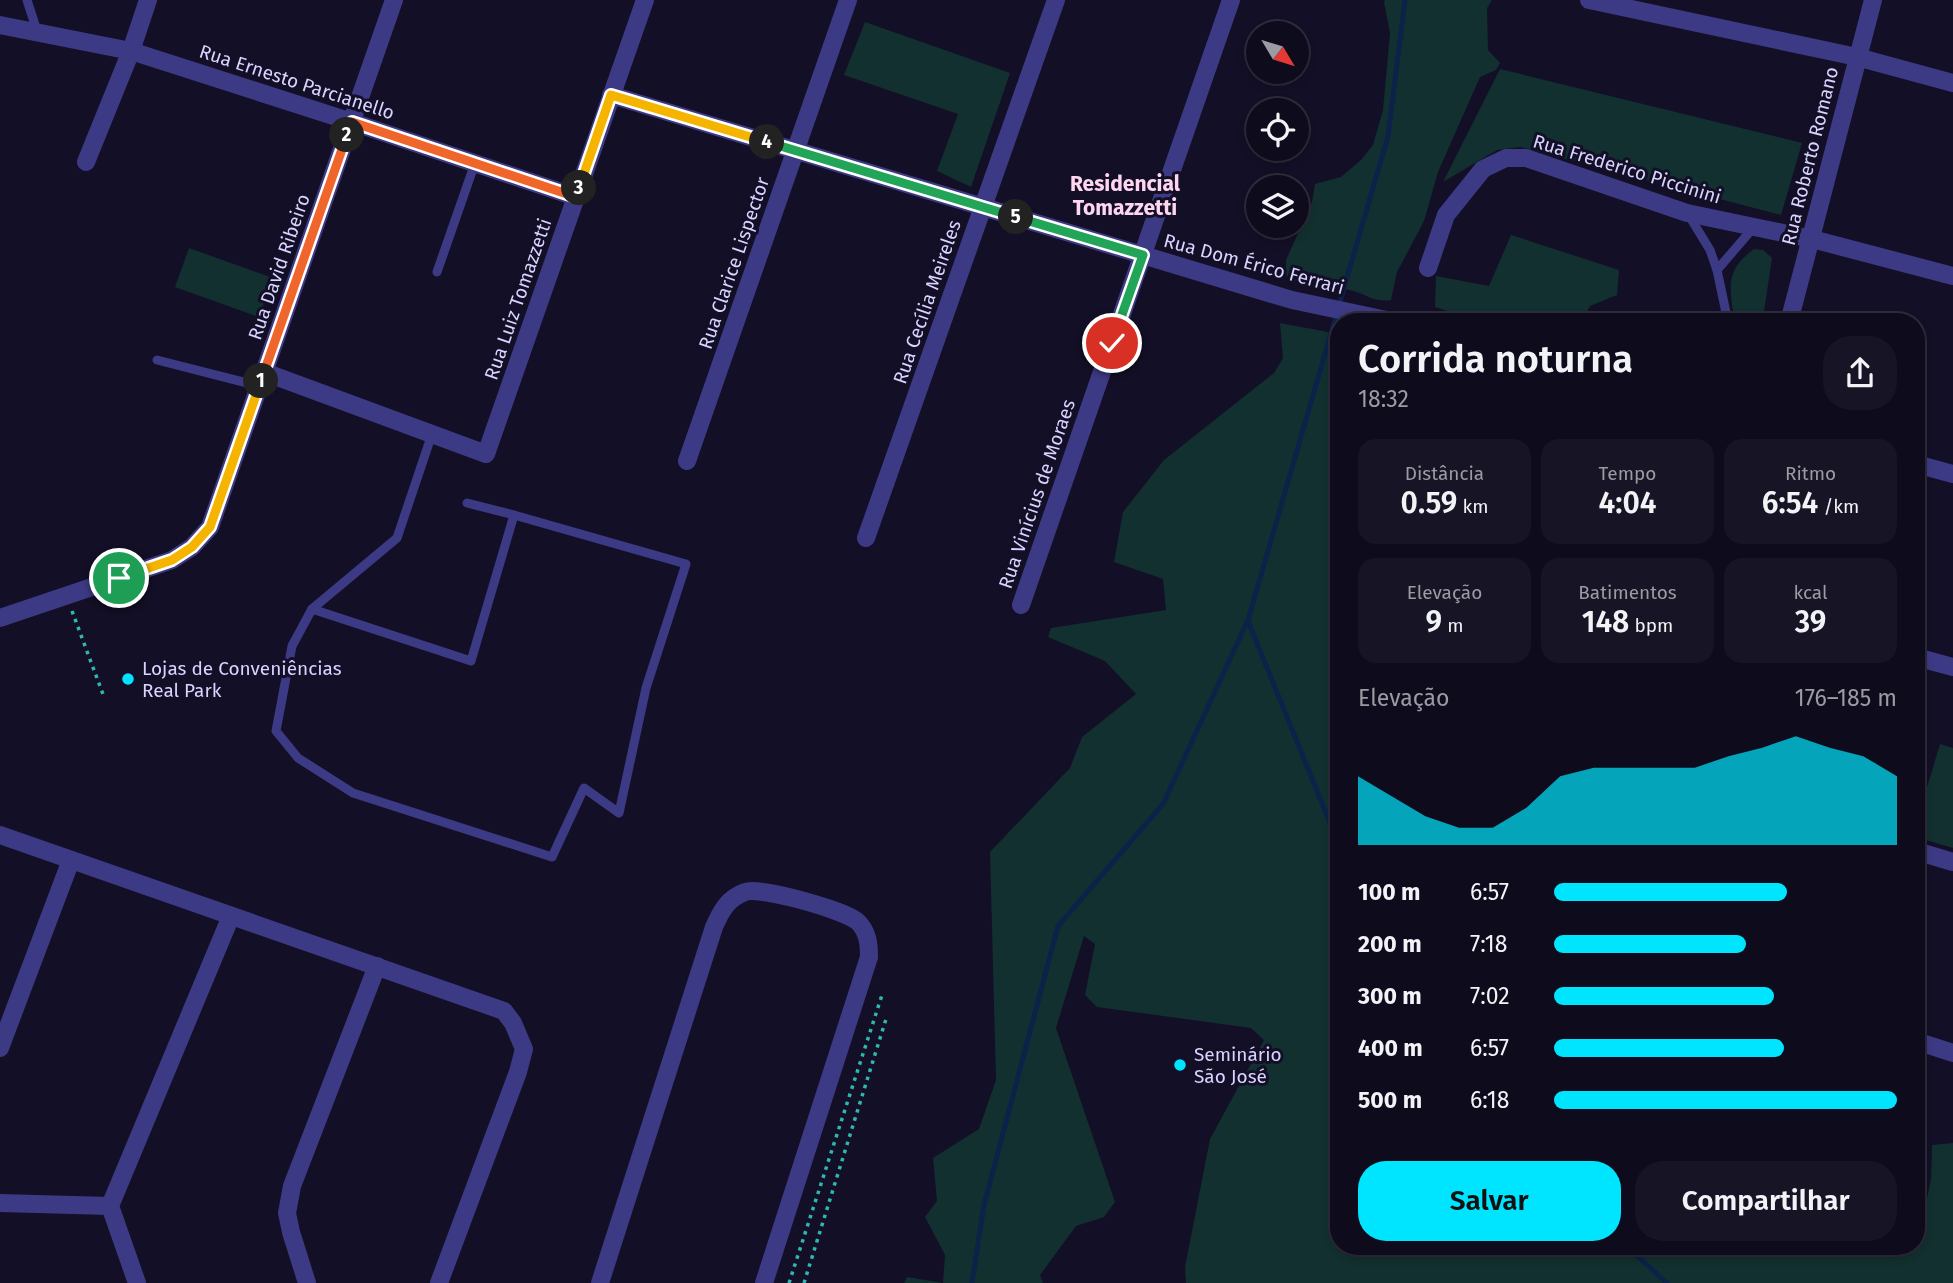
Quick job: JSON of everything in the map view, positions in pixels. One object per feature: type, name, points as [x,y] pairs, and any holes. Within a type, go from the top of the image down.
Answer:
[{"type":"street","points":[[86,162],[131,51],[148,0]]},
{"type":"street","name":"Rua David Ribeiro","points":[[0,618],[172,560],[192,547],[210,527],[394,0]]},
{"type":"street","name":"Rua Luiz Tomazzetti","points":[[432,434],[486,454],[645,0]]},
{"type":"street","name":"Rua Clarice Lispector","points":[[687,461],[848,0]]},
{"type":"street","name":"Rua Cecília Meireles","points":[[866,538],[1056,0]]},
{"type":"street","name":"Rua Vinícius de Moraes","points":[[1021,605],[1231,0]]},
{"type":"street","points":[[1589,0],[1857,57],[1953,83]]},
{"type":"street","name":"Rua Roberto Romano","points":[[1791,313],[1873,0]]},
{"type":"street","name":"Rua Ernesto Parcianello","points":[[0,25],[131,51],[576,197]]},
{"type":"street","name":"Rua Dom Érico Ferrari","points":[[611,95],[1292,300],[1353,313]]},
{"type":"street","name":"Rua Frederico Piccinini","points":[[1429,268],[1446,215],[1483,169],[1506,158],[1526,158],[1687,213],[1812,239],[1953,276]]},
{"type":"street","points":[[262,379],[432,434]]},
{"type":"street","points":[[1925,466],[1953,474]]},
{"type":"street","points":[[1925,659],[1953,667]]},
{"type":"street","points":[[0,835],[504,1011],[513,1023],[524,1049],[518,1072],[439,1283]]},
{"type":"street","points":[[1925,854],[1953,862]]},
{"type":"street","points":[[0,1048],[71,860]]},
{"type":"street","points":[[600,1283],[714,927],[722,909],[733,898],[747,891],[766,892],[844,913],[856,920],[866,931],[870,957],[764,1283]]},
{"type":"street","points":[[137,1283],[110,1206],[231,916]]},
{"type":"street","points":[[307,1283],[290,1232],[287,1213],[292,1186],[377,966]]},
{"type":"street","points":[[1925,1043],[1952,1048]]},
{"type":"street","points":[[0,1203],[110,1206]]},
{"type":"lane","points":[[27,0],[38,32]]},
{"type":"lane","points":[[437,272],[475,163]]},
{"type":"lane","points":[[1687,213],[1710,250],[1726,313]]},
{"type":"lane","points":[[1717,270],[1754,227]]},
{"type":"lane","points":[[157,360],[262,379]]},
{"type":"lane","points":[[432,434],[397,538],[312,609],[292,646],[276,731],[298,758],[353,793],[552,857],[584,788],[619,813],[646,688],[687,564],[467,503]]},
{"type":"lane","points":[[312,609],[471,661],[514,515]]},
{"type":"path","points":[[67,596],[104,697]]},
{"type":"path","points":[[789,1283],[882,995]]},
{"type":"path","points":[[804,1283],[886,1019]]},
{"type":"green space","points":[[1492,0],[1487,8],[1488,50],[1500,63],[1496,70],[1480,77],[1438,172],[1424,221],[1397,272],[1391,300],[1385,301],[1350,290],[1300,283],[1286,275],[1286,260],[1296,238],[1309,238],[1309,209],[1315,184],[1341,177],[1361,160],[1373,145],[1383,110],[1390,33],[1384,2]]},
{"type":"green space","points":[[865,22],[1010,73],[971,187],[937,171],[958,114],[844,75]]},
{"type":"green space","points":[[1500,69],[1802,143],[1781,215],[1520,147],[1497,150],[1443,182]]},
{"type":"green space","points":[[1511,235],[1619,270],[1617,295],[1590,306],[1586,313],[1453,313],[1435,307],[1436,276],[1489,286]]},
{"type":"green space","points":[[189,248],[273,278],[259,317],[175,287]]},
{"type":"green space","points":[[1754,249],[1763,250],[1772,258],[1764,313],[1733,313],[1731,280],[1733,272]]},
{"type":"green space","points":[[1280,323],[1330,332],[1330,1255],[1889,1255],[1889,1258],[1891,1255],[1925,1255],[1925,1208],[1931,1179],[1932,1145],[1953,1143],[1953,1283],[1186,1283],[1185,1267],[1210,1139],[1264,1040],[1251,1028],[1097,1007],[1085,995],[1095,944],[1084,936],[1056,1028],[1115,1202],[1104,1217],[1076,1226],[1040,1275],[1043,1283],[943,1283],[945,1255],[925,1217],[937,1201],[933,1158],[979,1129],[996,1080],[990,852],[1070,768],[1082,737],[1136,694],[1105,661],[1048,637],[1051,628],[1166,610],[1163,579],[1114,562],[1123,512],[1164,460],[1274,373],[1283,358]]},
{"type":"green space","points":[[1940,744],[1953,748],[1953,848],[1925,840],[1925,794]]},
{"type":"green space","points":[[907,1277],[943,1283],[904,1283]]},
{"type":"waterway","points":[[1337,313],[1388,136],[1405,0]]},
{"type":"waterway","points":[[972,1283],[984,1205],[1058,926],[1163,804],[1248,620],[1330,337]]},
{"type":"waterway","points":[[1248,621],[1330,823]]},
{"type":"waterway","points":[[1636,1255],[1667,1283]]},
{"type":"place","name":"Lojas de Conveniências Real Park","points":[[128,679]]},
{"type":"place","name":"Seminário São José","points":[[1180,1065]]},
{"type":"district","name":"Residencial Tomazzetti","points":[[1125,196]]},
{"type":"route","points":[[119,578],[172,560],[192,547],[210,527],[352,122],[576,197],[611,95],[1143,255],[1112,343]]}]
